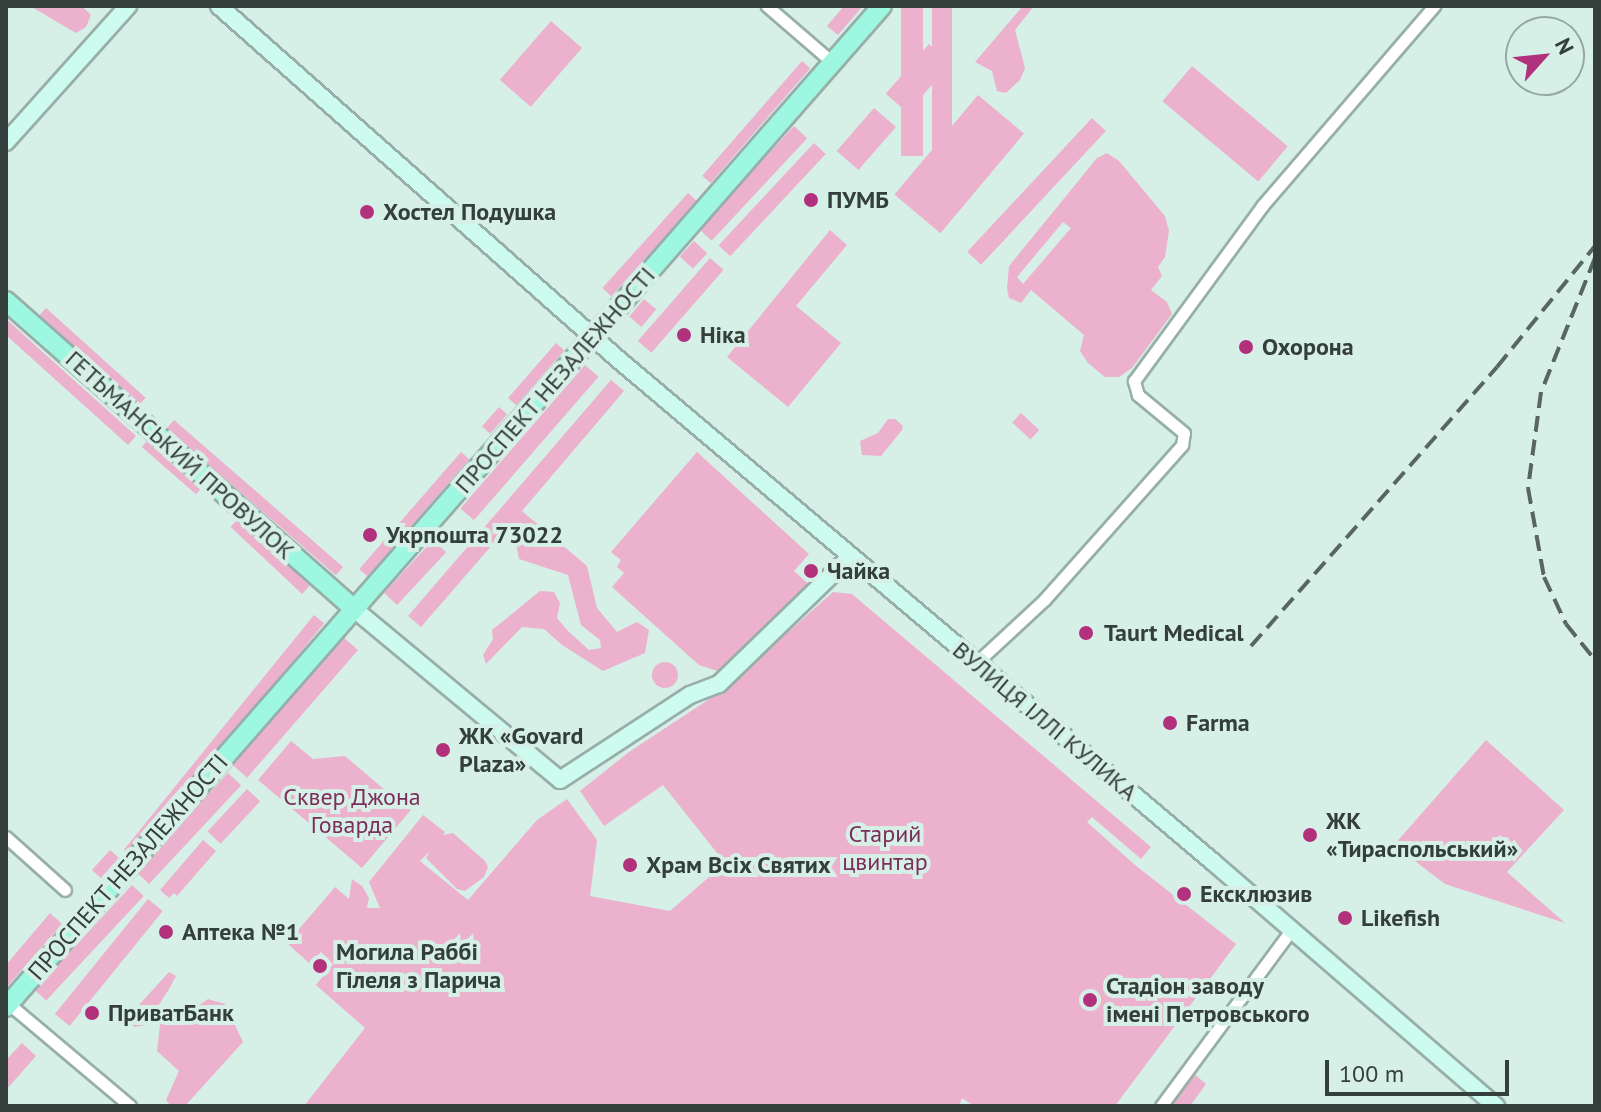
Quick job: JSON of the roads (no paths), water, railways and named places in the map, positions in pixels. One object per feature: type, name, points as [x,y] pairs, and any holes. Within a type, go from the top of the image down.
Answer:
[{"type":"main road","name":"ПРОСПЕКТ НЕЗАЛЕЖНОСТІ","points":[[7,1005],[882,6]]},
{"type":"main road","name":"ГЕТЬМАНСЬКИЙ ПРОВУЛОК","points":[[6,301],[353,608]]},
{"type":"street","points":[[6,142],[128,6]]},
{"type":"street","name":"ВУЛИЦЯ ІЛЛІ КУЛИКА","points":[[219,6],[593,338],[1496,1106]]},
{"type":"street","points":[[767,6],[833,63]]},
{"type":"street","points":[[976,663],[1054,590],[1182,445],[1184,433],[1138,395],[1134,381],[1262,206],[1434,6]]},
{"type":"street","points":[[353,608],[560,780],[690,695],[719,684],[850,557]]},
{"type":"street","points":[[6,837],[65,890]]},
{"type":"street","points":[[1161,1106],[1291,930]]},
{"type":"street","points":[[7,1005],[130,1106]]},
{"type":"railway","points":[[1251,646],[1497,367],[1595,246]]},
{"type":"railway","points":[[1595,258],[1541,392],[1528,488],[1544,577],[1566,624],[1595,660]]},
{"type":"place","name":"ПУМБ","points":[[811,200]]},
{"type":"place","name":"Хостел Подушка","points":[[367,212]]},
{"type":"place","name":"Ніка","points":[[684,335]]},
{"type":"place","name":"Охорона","points":[[1246,347]]},
{"type":"place","name":"Укрпошта 73022","points":[[370,535]]},
{"type":"place","name":"Чайка","points":[[811,571]]},
{"type":"place","name":"Taurt Medical","points":[[1086,633]]},
{"type":"place","name":"Farma","points":[[1170,723]]},
{"type":"place","name":"ЖК «Govard Plaza»","points":[[443,750]]},
{"type":"place","name":"ЖК «Тираспольський»","points":[[1310,835]]},
{"type":"place","name":"Храм Всіх Святих","points":[[630,865]]},
{"type":"place","name":"Ексклюзив","points":[[1184,894]]},
{"type":"place","name":"Likefish","points":[[1345,918]]},
{"type":"place","name":"Аптека №1","points":[[166,932]]},
{"type":"place","name":"Могила Раббі Гілеля з Парича","points":[[320,966]]},
{"type":"place","name":"Стадіон заводу імені Петровського","points":[[1090,1000]]},
{"type":"place","name":"ПриватБанк","points":[[92,1013]]},
{"type":"park label","name":"Сквер Джона Говарда","points":[[352,811]]},
{"type":"park label","name":"Старий цвинтар","points":[[885,848]]}]
